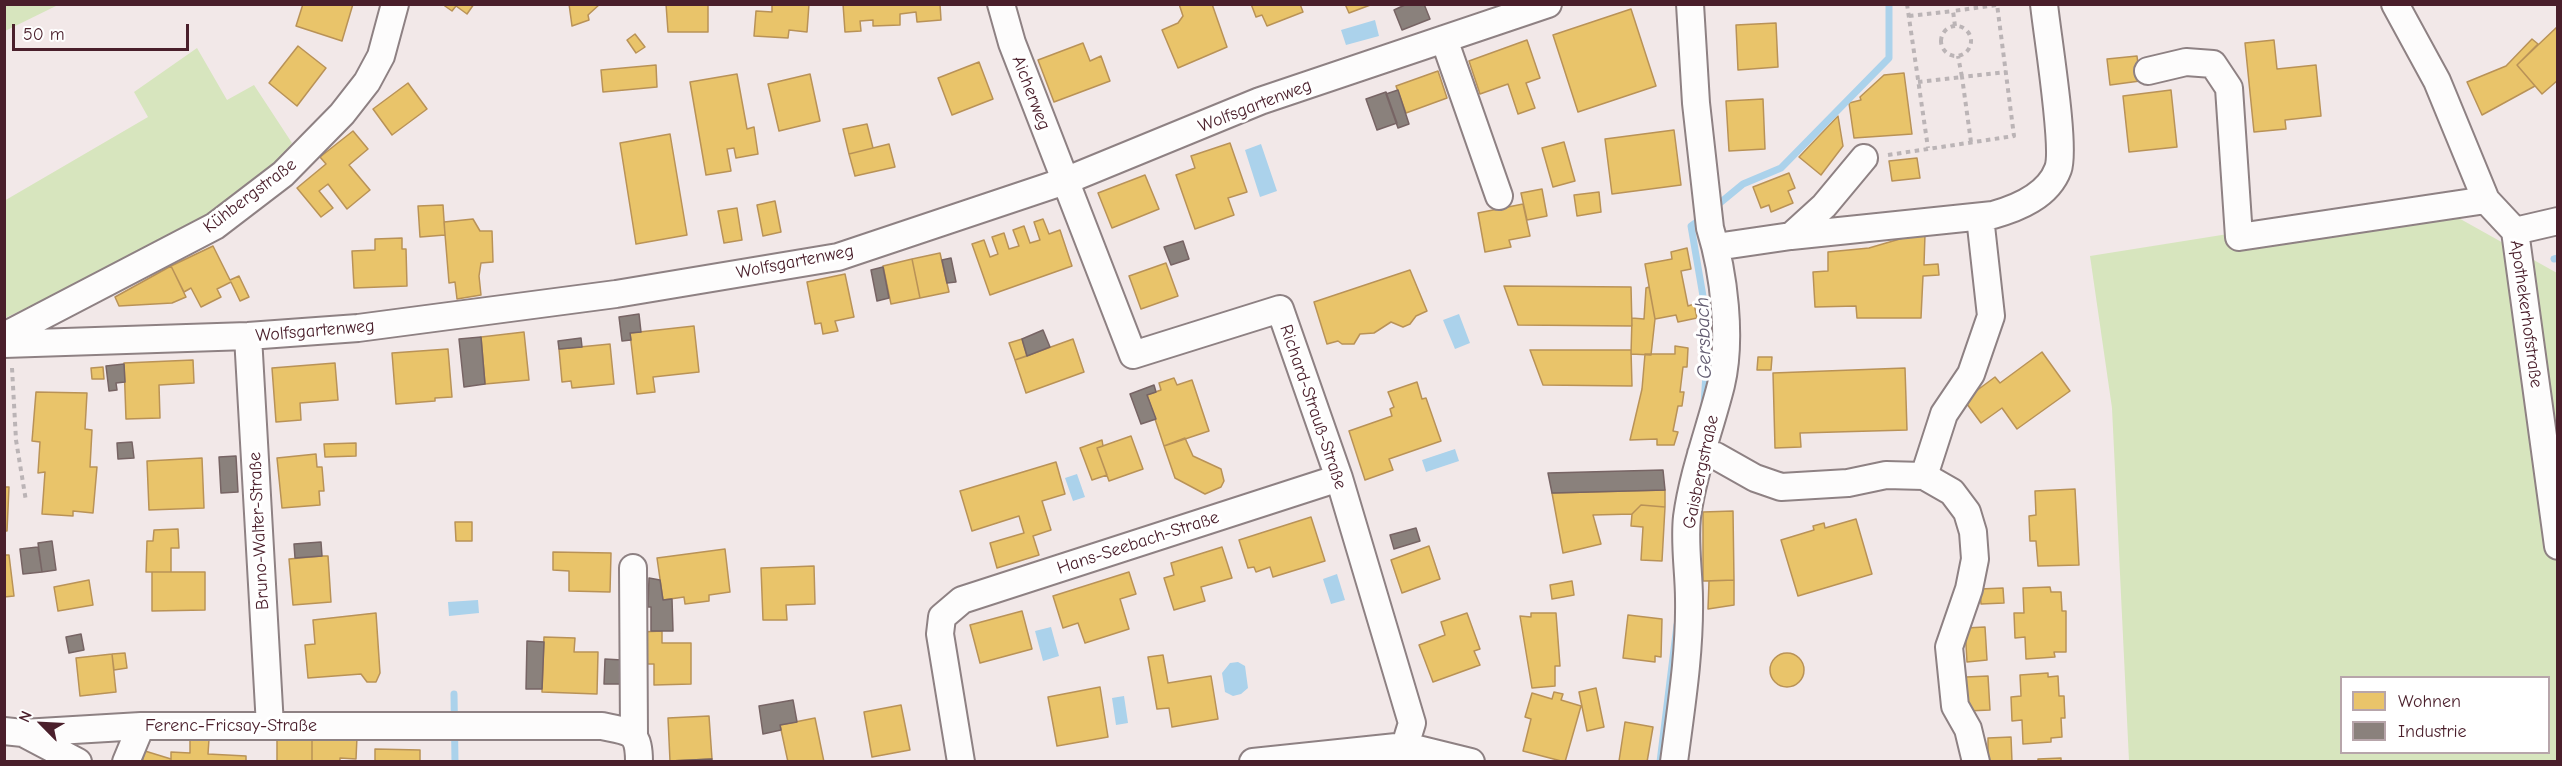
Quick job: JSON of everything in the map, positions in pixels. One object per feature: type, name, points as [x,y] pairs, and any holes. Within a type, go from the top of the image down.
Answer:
[{"type":"street","name":"Kühbergstraße","points":[[4,336],[215,226],[283,174],[342,114],[367,82],[381,56],[395,4]]},
{"type":"street","name":"Aicherweg","points":[[1001,4],[1012,43],[1065,181]]},
{"type":"street","name":"Wolfsgartenweg","points":[[4,344],[248,336],[358,328],[605,295],[838,257],[1065,181],[1260,102],[1548,4]]},
{"type":"street","name":"Gaisbergstraße","points":[[1674,762],[1688,649],[1688,516],[1701,454],[1721,383],[1725,344],[1722,288],[1711,227],[1696,104],[1690,4]]},
{"type":"street","points":[[1711,227],[1791,236],[1980,217],[2021,207],[2047,186],[2059,168],[2059,138],[2044,4]]},
{"type":"street","name":"Apothekerhofstraße","points":[[2395,4],[2437,81],[2486,200],[2515,231],[2558,546]]},
{"type":"street","points":[[1444,39],[1499,196]]},
{"type":"street","points":[[2148,71],[2186,62],[2213,64],[2229,88],[2239,237],[2486,200]]},
{"type":"street","points":[[1791,236],[1824,206],[1864,158]]},
{"type":"street","name":"Richard-Strauß-Straße","points":[[1065,181],[1133,355],[1280,309],[1339,478],[1412,723],[1403,754]]},
{"type":"street","points":[[1924,476],[1944,414],[1971,374],[1991,316],[1980,217]]},
{"type":"street","points":[[2515,231],[2558,222]]},
{"type":"street","name":"Bruno-Walter-Straße","points":[[248,336],[270,726]]},
{"type":"street","points":[[1701,454],[1716,456],[1755,478],[1781,488],[1848,483],[1886,475],[1924,476],[1952,492],[1967,512],[1973,532],[1975,559],[1969,589],[1949,647],[1955,706],[1968,729],[1976,762]]},
{"type":"street","name":"Hans-Seebach-Straße","points":[[961,762],[940,634],[942,617],[962,600],[1339,478]]},
{"type":"street","points":[[633,568],[634,735],[639,742],[639,762]]},
{"type":"street","points":[[126,762],[141,726]]},
{"type":"street","name":"Ferenc-Fricsay-Straße","points":[[14,732],[141,726],[602,726],[634,735]]},
{"type":"street","points":[[14,732],[78,762]]},
{"type":"street","points":[[1254,762],[1283,757],[1403,754],[1470,762]]},
{"type":"path","points":[[1908,4],[1928,148]]},
{"type":"path","points":[[1864,158],[1878,160],[1892,153],[2014,136],[1997,5],[1909,16]]},
{"type":"path","points":[[1953,11],[1955,26]]},
{"type":"path","points":[[1955,26],[1967,30],[1971,38],[1970,48],[1958,56],[1945,51],[1941,41],[1945,32],[1955,26]]},
{"type":"path","points":[[1958,56],[1971,142]]},
{"type":"path","points":[[1918,82],[2006,72]]},
{"type":"path","points":[[13,376],[16,440],[26,501]]},
{"type":"green space","points":[[5,4],[58,4],[58,5],[5,31]]},
{"type":"green space","points":[[197,48],[227,100],[254,85],[292,143],[274,165],[214,220],[5,318],[4,201],[148,117],[134,92]]},
{"type":"green space","points":[[2455,216],[2557,273],[2557,761],[2129,761],[2112,408],[2090,256],[2228,234],[2229,246]]},
{"type":"water","points":[[1375,20],[1379,36],[1346,45],[1341,30]]},
{"type":"water","points":[[1261,144],[1277,191],[1260,197],[1245,150]]},
{"type":"water","points":[[1459,314],[1470,343],[1455,349],[1443,320]]},
{"type":"water","points":[[1455,449],[1459,461],[1426,472],[1422,460]]},
{"type":"water","points":[[1077,474],[1085,497],[1073,501],[1065,478]]},
{"type":"water","points":[[1337,574],[1345,600],[1331,604],[1323,579]]},
{"type":"water","points":[[478,600],[479,613],[449,616],[448,602]]},
{"type":"water","points":[[1051,627],[1059,656],[1043,661],[1035,631]]},
{"type":"water","points":[[1238,662],[1245,666],[1248,688],[1241,694],[1233,696],[1225,692],[1222,673],[1230,663]]},
{"type":"water","points":[[1124,696],[1128,723],[1116,725],[1112,698]]},
{"type":"building: Wohnen","points":[[303,4],[353,4],[342,41],[296,26]]},
{"type":"building: Wohnen","points":[[442,4],[474,4],[467,14],[456,6],[452,11]]},
{"type":"building: Wohnen","points":[[569,4],[600,4],[588,15],[589,20],[572,26]]},
{"type":"building: Wohnen","points":[[666,4],[708,4],[708,32],[668,32]]},
{"type":"building: Wohnen","points":[[772,4],[809,4],[807,32],[789,30],[788,38],[754,36],[756,11],[772,12]]},
{"type":"building: Wohnen","points":[[843,4],[940,4],[941,20],[917,22],[916,12],[900,14],[900,25],[873,26],[873,20],[860,21],[861,31],[845,32]]},
{"type":"building: Wohnen","points":[[1179,4],[1212,4],[1227,47],[1178,68],[1162,30],[1178,23],[1183,16]]},
{"type":"building: Wohnen","points":[[1251,4],[1300,4],[1303,12],[1267,26],[1262,15],[1256,17]]},
{"type":"building: Wohnen","points":[[1345,4],[1373,4],[1349,13]]},
{"type":"building: Wohnen","points":[[1631,9],[1656,86],[1578,112],[1553,35]]},
{"type":"building: Wohnen","points":[[1776,23],[1778,67],[1738,70],[1736,25]]},
{"type":"building: Wohnen","points":[[2558,26],[2558,80],[2542,94],[2517,65]]},
{"type":"building: Wohnen","points":[[635,34],[645,47],[636,53],[627,40]]},
{"type":"building: Wohnen","points":[[2532,39],[2538,44],[2517,65],[2535,86],[2482,115],[2467,82],[2506,66]]},
{"type":"building: Wohnen","points":[[1527,40],[1540,78],[1526,83],[1535,108],[1518,114],[1508,84],[1480,94],[1469,61]]},
{"type":"building: Wohnen","points":[[2274,40],[2277,69],[2316,65],[2321,116],[2285,120],[2286,129],[2254,132],[2245,43]]},
{"type":"building: Wohnen","points":[[1083,43],[1090,61],[1101,56],[1110,81],[1054,102],[1038,60]]},
{"type":"building: Wohnen","points":[[298,46],[326,68],[297,106],[269,83]]},
{"type":"building: Wohnen","points":[[2137,56],[2140,81],[2110,85],[2107,59]]},
{"type":"building: Wohnen","points":[[979,62],[993,99],[952,115],[938,78]]},
{"type":"building: Wohnen","points":[[656,65],[657,87],[603,92],[601,70]]},
{"type":"building: Wohnen","points":[[1438,71],[1447,98],[1406,113],[1396,86]]},
{"type":"building: Wohnen","points":[[1904,73],[1912,134],[1854,138],[1849,103],[1861,100],[1860,97],[1884,75]]},
{"type":"building: Wohnen","points":[[737,74],[747,129],[754,127],[758,154],[736,158],[734,148],[727,149],[731,171],[706,175],[690,82]]},
{"type":"building: Wohnen","points":[[810,74],[820,121],[779,131],[768,84]]},
{"type":"building: Wohnen","points":[[408,83],[427,109],[392,135],[373,109]]},
{"type":"building: Wohnen","points":[[2171,90],[2177,147],[2129,152],[2123,96]]},
{"type":"building: Wohnen","points":[[1763,99],[1765,149],[1729,151],[1726,101]]},
{"type":"building: Wohnen","points":[[1838,116],[1843,146],[1821,175],[1799,157]]},
{"type":"building: Wohnen","points":[[867,124],[873,148],[849,154],[843,129]]},
{"type":"building: Wohnen","points":[[1674,130],[1681,185],[1612,194],[1605,139]]},
{"type":"building: Wohnen","points":[[353,131],[368,149],[349,165],[370,190],[347,209],[328,184],[319,191],[333,208],[321,217],[297,188],[326,164],[320,157]]},
{"type":"building: Wohnen","points":[[670,134],[687,235],[636,244],[620,143]]},
{"type":"building: Wohnen","points":[[1564,142],[1575,181],[1553,187],[1542,148]]},
{"type":"building: Wohnen","points":[[1230,143],[1247,192],[1228,198],[1234,215],[1195,229],[1176,175],[1195,168],[1191,156]]},
{"type":"building: Wohnen","points":[[889,144],[895,167],[855,176],[849,154]]},
{"type":"building: Wohnen","points":[[1917,158],[1920,178],[1892,181],[1889,161]]},
{"type":"building: Wohnen","points":[[1789,173],[1795,188],[1788,191],[1793,203],[1771,212],[1769,205],[1761,208],[1753,187]]},
{"type":"building: Wohnen","points":[[1145,175],[1159,209],[1112,228],[1098,193]]},
{"type":"building: Wohnen","points":[[1542,189],[1547,216],[1527,220],[1521,193]]},
{"type":"building: Wohnen","points":[[1599,192],[1601,212],[1577,216],[1574,195]]},
{"type":"building: Wohnen","points":[[775,201],[781,232],[763,236],[757,205]]},
{"type":"building: Wohnen","points":[[1523,204],[1530,236],[1509,240],[1511,247],[1485,252],[1478,213]]},
{"type":"building: Wohnen","points":[[443,205],[445,235],[420,237],[418,206]]},
{"type":"building: Wohnen","points":[[737,208],[742,240],[724,243],[718,211]]},
{"type":"building: Wohnen","points":[[473,219],[480,231],[492,231],[493,262],[481,263],[479,276],[481,295],[457,299],[455,282],[449,283],[444,222]]},
{"type":"building: Wohnen","points":[[1043,219],[1049,234],[1060,230],[1072,266],[990,295],[972,244],[984,240],[990,257],[998,254],[992,237],[1004,233],[1009,249],[1019,246],[1013,230],[1024,226],[1030,243],[1040,240],[1034,222]]},
{"type":"building: Wohnen","points":[[1917,234],[1925,234],[1924,265],[1938,264],[1939,275],[1923,276],[1921,318],[1857,318],[1856,306],[1815,307],[1813,272],[1828,271],[1828,252],[1869,248]]},
{"type":"building: Wohnen","points":[[402,238],[402,249],[406,249],[407,286],[354,288],[352,251],[375,250],[375,239]]},
{"type":"building: Wohnen","points":[[213,246],[230,280],[239,276],[249,297],[240,301],[231,282],[217,289],[221,297],[201,307],[191,288],[184,292],[171,266]]},
{"type":"building: Wohnen","points":[[1687,248],[1691,269],[1681,271],[1688,306],[1694,304],[1697,318],[1678,322],[1676,315],[1655,319],[1645,264],[1672,259],[1671,252]]},
{"type":"building: Wohnen","points":[[940,253],[949,292],[920,298],[912,259]]},
{"type":"building: Wohnen","points":[[912,259],[920,298],[891,304],[883,266]]},
{"type":"building: Wohnen","points":[[1166,263],[1178,296],[1141,309],[1129,276]]},
{"type":"building: Wohnen","points":[[171,266],[186,297],[172,303],[119,306],[115,297]]},
{"type":"building: Wohnen","points":[[1410,270],[1427,311],[1416,316],[1410,324],[1403,327],[1391,322],[1374,333],[1360,334],[1354,344],[1342,344],[1338,341],[1327,344],[1314,302]]},
{"type":"building: Wohnen","points":[[845,274],[854,317],[835,321],[838,331],[823,334],[821,323],[815,324],[807,282]]},
{"type":"building: Wohnen","points":[[1504,286],[1631,287],[1632,326],[1518,325]]},
{"type":"building: Wohnen","points":[[1649,287],[1655,319],[1651,355],[1631,354],[1632,318],[1644,319],[1646,288]]},
{"type":"building: Wohnen","points":[[694,326],[699,372],[653,377],[655,392],[637,394],[630,333]]},
{"type":"building: Wohnen","points":[[524,332],[529,380],[485,384],[481,337]]},
{"type":"building: Wohnen","points":[[1022,339],[1027,356],[1015,360],[1009,343]]},
{"type":"building: Wohnen","points":[[1073,339],[1084,372],[1026,393],[1015,360]]},
{"type":"building: Wohnen","points":[[610,344],[614,384],[572,388],[571,381],[562,382],[559,349]]},
{"type":"building: Wohnen","points":[[1675,346],[1688,348],[1687,367],[1683,367],[1680,392],[1684,392],[1682,406],[1678,406],[1673,431],[1678,432],[1674,445],[1657,445],[1657,439],[1630,440],[1642,389],[1645,354],[1675,354]]},
{"type":"building: Wohnen","points":[[448,349],[452,397],[435,398],[435,401],[396,404],[392,353]]},
{"type":"building: Wohnen","points":[[1530,350],[1631,350],[1632,386],[1543,385]]},
{"type":"building: Wohnen","points":[[2042,352],[2070,391],[2017,429],[2002,408],[1981,423],[1964,400],[1995,377],[2000,383]]},
{"type":"building: Wohnen","points":[[1758,357],[1772,357],[1771,370],[1757,370]]},
{"type":"building: Wohnen","points":[[193,360],[194,383],[159,385],[160,418],[126,419],[124,363]]},
{"type":"building: Wohnen","points":[[335,363],[338,400],[300,403],[301,420],[276,422],[272,368]]},
{"type":"building: Wohnen","points":[[103,367],[104,379],[92,379],[91,368]]},
{"type":"building: Wohnen","points":[[1905,368],[1907,430],[1800,433],[1801,447],[1775,448],[1773,373]]},
{"type":"building: Wohnen","points":[[1174,378],[1177,385],[1192,380],[1209,431],[1164,446],[1147,395],[1161,390],[1159,383]]},
{"type":"building: Wohnen","points":[[1417,382],[1422,399],[1426,398],[1441,441],[1389,459],[1393,470],[1365,480],[1349,431],[1392,416],[1390,409],[1394,407],[1388,392]]},
{"type":"building: Wohnen","points":[[36,392],[87,393],[85,429],[92,430],[90,467],[97,467],[93,513],[73,511],[73,516],[42,514],[45,472],[38,473],[40,442],[32,441]]},
{"type":"building: Wohnen","points":[[1131,436],[1143,469],[1109,481],[1097,448]]},
{"type":"building: Wohnen","points":[[1185,438],[1193,456],[1221,469],[1224,481],[1221,487],[1205,494],[1175,478],[1164,446]]},
{"type":"building: Wohnen","points":[[1102,440],[1103,446],[1097,448],[1107,475],[1092,480],[1080,448]]},
{"type":"building: Wohnen","points":[[356,443],[356,456],[325,457],[324,444]]},
{"type":"building: Wohnen","points":[[316,454],[317,467],[322,467],[324,491],[319,491],[320,505],[282,508],[277,458]]},
{"type":"building: Wohnen","points":[[202,458],[204,508],[149,510],[147,461]]},
{"type":"building: Wohnen","points":[[1056,462],[1065,494],[1042,501],[1051,530],[1033,536],[1039,555],[997,568],[990,543],[1024,533],[1019,516],[972,531],[960,491]]},
{"type":"building: Wohnen","points":[[4,487],[9,487],[7,531],[4,531]]},
{"type":"building: Wohnen","points":[[2075,489],[2079,565],[2038,566],[2036,541],[2030,541],[2029,516],[2036,515],[2035,491]]},
{"type":"building: Wohnen","points":[[1665,490],[1665,507],[1641,505],[1632,514],[1593,515],[1601,544],[1563,553],[1552,493]]},
{"type":"building: Wohnen","points":[[1641,505],[1665,507],[1662,561],[1641,560],[1643,527],[1631,526],[1632,514]]},
{"type":"building: Wohnen","points":[[1733,511],[1734,580],[1703,581],[1703,512]]},
{"type":"building: Wohnen","points":[[1311,517],[1325,561],[1273,577],[1270,567],[1256,572],[1254,567],[1248,568],[1239,540]]},
{"type":"building: Wohnen","points":[[1856,519],[1872,574],[1798,596],[1781,540],[1814,530],[1813,526],[1824,523],[1825,528]]},
{"type":"building: Wohnen","points":[[455,522],[472,522],[472,541],[456,541]]},
{"type":"building: Wohnen","points":[[178,529],[179,548],[171,548],[171,572],[146,572],[147,541],[153,541],[154,530]]},
{"type":"building: Wohnen","points":[[1429,546],[1440,579],[1402,593],[1391,560]]},
{"type":"building: Wohnen","points":[[1222,547],[1232,578],[1201,587],[1205,601],[1174,610],[1164,578],[1174,575],[1171,563]]},
{"type":"building: Wohnen","points":[[725,549],[730,592],[709,595],[709,601],[685,604],[684,597],[663,600],[657,558]]},
{"type":"building: Wohnen","points":[[553,552],[611,553],[610,592],[569,591],[569,571],[553,570]]},
{"type":"building: Wohnen","points":[[4,555],[9,555],[14,596],[4,597]]},
{"type":"building: Wohnen","points":[[328,556],[331,602],[293,605],[289,559]]},
{"type":"building: Wohnen","points":[[814,566],[815,604],[786,605],[787,620],[763,620],[761,568]]},
{"type":"building: Wohnen","points":[[152,572],[205,572],[205,610],[152,611]]},
{"type":"building: Wohnen","points":[[1129,572],[1136,594],[1120,599],[1129,629],[1085,643],[1078,623],[1063,628],[1053,596]]},
{"type":"building: Wohnen","points":[[89,580],[93,605],[58,611],[54,587]]},
{"type":"building: Wohnen","points":[[1734,580],[1734,605],[1708,609],[1709,581]]},
{"type":"building: Wohnen","points":[[1572,581],[1574,595],[1552,599],[1550,585]]},
{"type":"building: Wohnen","points":[[2050,587],[2051,592],[2061,592],[2062,611],[2066,611],[2066,652],[2054,652],[2055,657],[2026,659],[2025,637],[2015,638],[2014,613],[2024,613],[2023,588]]},
{"type":"building: Wohnen","points":[[2003,588],[2004,603],[1981,604],[1980,589]]},
{"type":"building: Wohnen","points":[[1022,611],[1032,649],[980,663],[970,625]]},
{"type":"building: Wohnen","points":[[376,613],[380,673],[376,682],[367,682],[361,674],[308,678],[305,645],[315,644],[313,620]]},
{"type":"building: Wohnen","points":[[1467,613],[1480,649],[1474,651],[1480,665],[1433,682],[1419,645],[1445,635],[1441,622]]},
{"type":"building: Wohnen","points":[[1531,613],[1556,613],[1560,666],[1555,666],[1555,686],[1532,688],[1520,616],[1531,617]]},
{"type":"building: Wohnen","points":[[1628,615],[1662,619],[1661,657],[1655,656],[1655,662],[1623,658]]},
{"type":"building: Wohnen","points":[[1985,627],[1987,660],[1967,662],[1965,628]]},
{"type":"building: Wohnen","points":[[662,631],[662,643],[691,643],[691,684],[654,685],[654,664],[641,664],[641,632]]},
{"type":"building: Wohnen","points":[[544,637],[575,638],[574,652],[598,652],[597,694],[542,692]]},
{"type":"building: Wohnen","points":[[125,653],[127,668],[114,670],[112,654]]},
{"type":"building: Wohnen","points":[[1787,653],[1799,658],[1804,670],[1799,682],[1787,687],[1775,682],[1770,670],[1775,658]]},
{"type":"building: Wohnen","points":[[112,654],[116,692],[80,696],[76,658]]},
{"type":"building: Wohnen","points":[[1163,655],[1168,683],[1211,676],[1218,719],[1172,727],[1169,708],[1157,709],[1148,657]]},
{"type":"building: Wohnen","points":[[2048,673],[2048,677],[2058,676],[2059,696],[2064,696],[2065,718],[2061,718],[2062,737],[2051,738],[2051,742],[2023,744],[2022,720],[2012,721],[2011,697],[2021,696],[2020,675]]},
{"type":"building: Wohnen","points":[[1988,676],[1990,710],[1967,711],[1966,677]]},
{"type":"building: Wohnen","points":[[1100,687],[1108,737],[1057,746],[1048,697]]},
{"type":"building: Wohnen","points":[[1596,688],[1604,727],[1587,731],[1579,692]]},
{"type":"building: Wohnen","points":[[1554,692],[1563,694],[1561,700],[1581,706],[1565,762],[1523,751],[1531,719],[1525,717],[1532,693],[1552,699]]},
{"type":"building: Wohnen","points":[[901,705],[910,750],[872,757],[864,712]]},
{"type":"building: Wohnen","points":[[709,716],[712,759],[670,761],[668,718]]},
{"type":"building: Wohnen","points":[[815,718],[824,762],[788,762],[780,725]]},
{"type":"building: Wohnen","points":[[1625,722],[1653,727],[1647,762],[1619,761]]},
{"type":"building: Wohnen","points":[[277,735],[312,736],[312,762],[277,762]]},
{"type":"building: Wohnen","points":[[312,736],[357,737],[356,759],[340,758],[340,762],[312,762]]},
{"type":"building: Wohnen","points":[[2011,737],[2012,762],[1988,762],[1988,738]]},
{"type":"building: Wohnen","points":[[190,739],[209,739],[208,754],[246,756],[246,762],[171,762],[171,752],[190,753]]},
{"type":"building: Wohnen","points":[[375,749],[420,750],[420,762],[375,762]]},
{"type":"building: Wohnen","points":[[145,751],[171,759],[171,762],[142,762]]},
{"type":"building: Wohnen","points":[[2061,758],[2061,762],[2038,762],[2038,759]]},
{"type":"building: Industrie","points":[[1407,4],[1424,4],[1430,19],[1402,30],[1394,10]]},
{"type":"building: Industrie","points":[[1398,90],[1409,124],[1398,128],[1386,94]]},
{"type":"building: Industrie","points":[[1386,92],[1397,123],[1377,130],[1366,99]]},
{"type":"building: Industrie","points":[[1183,241],[1189,259],[1171,265],[1164,247]]},
{"type":"building: Industrie","points":[[951,258],[956,282],[947,283],[942,260]]},
{"type":"building: Industrie","points":[[883,267],[889,298],[877,301],[871,270]]},
{"type":"building: Industrie","points":[[639,314],[641,332],[630,333],[631,340],[622,341],[619,317]]},
{"type":"building: Industrie","points":[[1043,330],[1050,347],[1027,356],[1022,339]]},
{"type":"building: Industrie","points":[[481,337],[485,384],[464,387],[459,339]]},
{"type":"building: Industrie","points":[[581,338],[582,347],[559,349],[558,341]]},
{"type":"building: Industrie","points":[[124,364],[125,382],[116,383],[117,390],[109,391],[106,366]]},
{"type":"building: Industrie","points":[[1154,385],[1156,392],[1147,395],[1156,419],[1141,424],[1130,394]]},
{"type":"building: Industrie","points":[[132,442],[134,458],[118,459],[117,443]]},
{"type":"building: Industrie","points":[[236,456],[238,492],[221,493],[219,457]]},
{"type":"building: Industrie","points":[[1663,470],[1665,490],[1552,493],[1548,473]]},
{"type":"building: Industrie","points":[[1416,528],[1420,541],[1394,549],[1390,535]]},
{"type":"building: Industrie","points":[[52,541],[56,570],[42,572],[38,543]]},
{"type":"building: Industrie","points":[[321,542],[322,556],[295,558],[294,544]]},
{"type":"building: Industrie","points":[[38,547],[42,572],[23,574],[20,549]]},
{"type":"building: Industrie","points":[[649,578],[660,580],[663,600],[672,599],[673,631],[651,631],[651,607],[648,607]]},
{"type":"building: Industrie","points":[[81,634],[84,650],[69,653],[66,637]]},
{"type":"building: Industrie","points":[[527,641],[544,642],[542,689],[526,689]]},
{"type":"building: Industrie","points":[[605,659],[622,660],[621,684],[604,684]]},
{"type":"building: Industrie","points":[[793,700],[797,722],[780,725],[781,730],[763,734],[759,706]]},
{"type":"building: Industrie","points":[[712,759],[711,762],[670,762],[670,761]]},
{"type":"waterway","name":"Gersbach","points":[[1715,207],[1743,184],[1781,168],[1889,58],[1889,4]]},
{"type":"waterway","name":"Gersbach","points":[[1702,218],[1691,226],[1704,302],[1707,358],[1704,405]]},
{"type":"waterway","points":[[2554,259],[2558,258]]},
{"type":"waterway","name":"Gersbach","points":[[1660,762],[1677,625]]},
{"type":"waterway","points":[[454,694],[455,762]]}]
